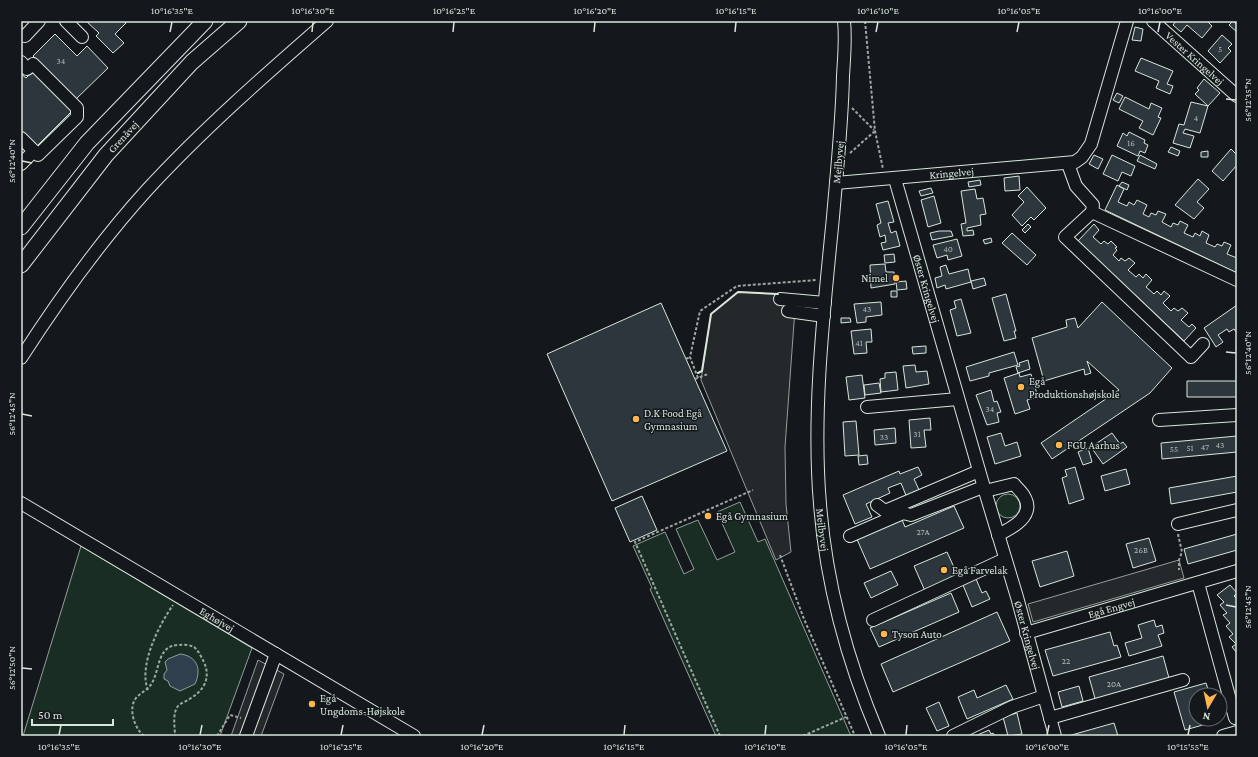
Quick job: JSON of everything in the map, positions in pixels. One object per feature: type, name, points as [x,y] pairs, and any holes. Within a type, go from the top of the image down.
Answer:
[{"type":"main road","name":"Grenåvej","points":[[21,227],[87,143],[205,21]]},
{"type":"main road","name":"Grenåvej","points":[[21,265],[106,155],[192,62],[238,21]]},
{"type":"street","points":[[25,36],[39,21]]},
{"type":"street","points":[[66,21],[82,37]]},
{"type":"street","points":[[21,358],[77,274],[145,192],[241,97],[327,21]]},
{"type":"street","name":"Mejlbyvej","points":[[844,21],[842,98],[838,164],[827,277],[818,421],[820,504],[832,588],[844,638],[879,736]]},
{"type":"street","name":"Kringelvej","points":[[836,183],[1068,164],[1082,157],[1091,144],[1127,21]]},
{"type":"street","name":"Vester Kringelvej","points":[[1153,21],[1237,96]]},
{"type":"street","points":[[21,62],[28,69],[33,64],[77,108],[77,117],[38,155],[21,138]]},
{"type":"street","points":[[21,164],[34,151]]},
{"type":"street","points":[[1068,164],[1076,186],[1093,205],[1092,212],[1064,238],[1191,357],[1203,344]]},
{"type":"street","name":"Øster Kringelvej","points":[[890,179],[958,399],[1055,736]]},
{"type":"street","points":[[1092,212],[1237,280]]},
{"type":"street","points":[[780,299],[825,303]]},
{"type":"street","points":[[788,312],[824,316]]},
{"type":"street","points":[[867,407],[958,399]]},
{"type":"street","points":[[1159,420],[1237,415]]},
{"type":"street","points":[[877,505],[885,511],[979,471]]},
{"type":"street","points":[[850,536],[903,513],[911,515],[984,489],[1014,484],[1024,496],[1027,507],[1025,516],[1018,525],[998,535]]},
{"type":"street","name":"Eghøjvej","points":[[21,502],[414,736]]},
{"type":"street","points":[[1178,524],[1237,510]]},
{"type":"street","points":[[873,620],[1005,559]]},
{"type":"street","name":"Egå Engvej","points":[[1026,633],[1237,571]]},
{"type":"street","points":[[1198,583],[1236,718]]},
{"type":"street","points":[[246,736],[276,654]]},
{"type":"street","points":[[1050,718],[1183,680]]},
{"type":"street","points":[[953,736],[1012,707],[1044,696]]},
{"type":"street","points":[[1223,736],[1237,732]]},
{"type":"path","points":[[865,21],[875,131],[890,179]]},
{"type":"path","points":[[842,98],[875,131]]},
{"type":"path","points":[[838,164],[875,131]]},
{"type":"path","points":[[708,374],[696,378],[690,357],[700,310],[736,286],[812,281],[827,277]]},
{"type":"path","points":[[686,359],[690,357]]},
{"type":"path","points":[[720,736],[635,542],[752,490]]},
{"type":"path","points":[[1178,524],[1178,534],[1182,552],[1179,560],[1179,570]]},
{"type":"path","points":[[780,555],[804,619],[855,736]]},
{"type":"path","points":[[148,690],[145,683],[147,666],[156,633],[178,596]]},
{"type":"path","points":[[144,736],[140,733],[134,721],[133,705],[136,699],[148,690],[154,680],[161,655],[167,649],[175,645],[184,644],[193,647],[198,651],[205,665],[206,684],[200,692],[179,705],[175,712],[175,736]]},
{"type":"path","points":[[217,736],[230,714],[251,722]]},
{"type":"path","points":[[803,736],[846,717]]},
{"type":"green space","points":[[1008,494],[1017,497],[1020,506],[1017,515],[1008,518],[999,515],[996,506],[999,497]]},
{"type":"green space","points":[[740,502],[758,542],[765,539],[851,736],[716,736],[650,589],[652,588],[633,546],[665,532],[684,574],[694,569],[676,529],[698,520],[717,560],[735,552],[717,512]]},
{"type":"green space","points":[[81,546],[252,648],[220,736],[23,736]]},
{"type":"shaded area","points":[[738,292],[796,295],[785,447],[786,504],[791,552],[776,560],[701,380],[711,314]]},
{"type":"shaded area","points":[[1179,560],[1184,578],[1033,622],[1028,604]]},
{"type":"shaded area","points":[[258,660],[284,674],[261,736],[231,736]]},
{"type":"water","points":[[180,654],[186,655],[194,660],[198,668],[198,673],[195,684],[180,691],[170,686],[168,681],[164,679],[164,674],[167,670],[165,662],[168,659]]},
{"type":"building","points":[[86,21],[124,21],[126,23],[115,34],[124,43],[113,53],[96,36],[99,33]]},
{"type":"building","points":[[1176,21],[1207,21],[1212,26],[1202,38],[1187,25],[1181,32],[1173,25]]},
{"type":"building","points":[[1233,21],[1237,25],[1237,32],[1229,25]]},
{"type":"building","points":[[1135,27],[1143,29],[1141,41],[1132,40]]},
{"type":"building","points":[[55,34],[77,56],[87,46],[108,68],[76,99],[33,56]]},
{"type":"building","points":[[1222,35],[1232,44],[1228,48],[1231,51],[1220,63],[1208,51]]},
{"type":"building","points":[[1141,58],[1173,71],[1167,84],[1173,86],[1170,94],[1156,88],[1159,81],[1135,71]]},
{"type":"building","points":[[33,71],[72,111],[34,149],[21,135],[21,74],[26,78]]},
{"type":"building","points":[[1204,79],[1220,93],[1208,106],[1195,94],[1199,90],[1197,88]]},
{"type":"building","points":[[1117,93],[1123,96],[1119,103],[1113,100]]},
{"type":"building","points":[[1125,97],[1149,109],[1151,103],[1162,108],[1158,117],[1161,118],[1153,135],[1139,128],[1143,121],[1119,109]]},
{"type":"building","points":[[1191,102],[1208,106],[1200,133],[1185,129],[1183,133],[1194,136],[1190,148],[1173,143],[1179,124],[1184,125]]},
{"type":"building","points":[[1129,132],[1145,140],[1144,143],[1148,145],[1145,153],[1140,151],[1138,156],[1117,146],[1123,133],[1127,136]]},
{"type":"building","points":[[1171,147],[1180,151],[1178,156],[1168,152]]},
{"type":"building","points":[[1231,149],[1237,155],[1237,165],[1223,181],[1212,171]]},
{"type":"building","points":[[1208,151],[1208,157],[1201,157],[1201,152]]},
{"type":"building","points":[[1094,155],[1103,159],[1098,169],[1089,164]]},
{"type":"building","points":[[1112,155],[1135,166],[1131,176],[1122,172],[1118,181],[1103,174]]},
{"type":"building","points":[[1140,155],[1157,164],[1155,169],[1137,161]]},
{"type":"building","points":[[1019,176],[1020,190],[1005,191],[1004,178]]},
{"type":"building","points":[[1198,179],[1209,189],[1197,202],[1204,208],[1194,219],[1175,205]]},
{"type":"building","points":[[980,180],[981,185],[969,187],[968,182]]},
{"type":"building","points":[[1122,182],[1129,185],[1127,190],[1119,186]]},
{"type":"building","points":[[1117,185],[1124,189],[1118,202],[1127,206],[1129,202],[1134,205],[1137,200],[1147,205],[1143,214],[1149,217],[1151,213],[1156,215],[1158,211],[1166,214],[1162,222],[1171,227],[1173,223],[1178,225],[1180,221],[1188,225],[1184,233],[1193,237],[1195,233],[1200,236],[1202,231],[1209,235],[1206,243],[1215,247],[1217,244],[1222,246],[1224,242],[1231,245],[1227,254],[1237,258],[1237,273],[1105,210]]},
{"type":"building","points":[[1027,187],[1046,208],[1034,220],[1031,217],[1022,226],[1012,215],[1024,202],[1018,196]]},
{"type":"building","points":[[931,188],[933,193],[921,196],[919,191]]},
{"type":"building","points":[[975,189],[977,199],[983,198],[986,214],[980,215],[981,225],[967,228],[967,231],[973,230],[974,235],[963,236],[961,224],[966,223],[961,191]]},
{"type":"building","points":[[934,196],[941,223],[928,227],[921,200]]},
{"type":"building","points":[[888,201],[894,222],[888,223],[891,233],[896,231],[900,246],[883,250],[881,243],[886,242],[885,235],[880,237],[877,225],[881,223],[876,204]]},
{"type":"building","points":[[1028,224],[1031,227],[1025,233],[1022,230]]},
{"type":"building","points":[[1094,224],[1099,230],[1093,237],[1101,244],[1104,241],[1108,244],[1111,241],[1117,247],[1115,248],[1117,250],[1113,255],[1119,261],[1121,258],[1125,261],[1129,258],[1135,263],[1128,270],[1136,277],[1139,274],[1143,278],[1146,274],[1152,280],[1146,287],[1154,294],[1157,291],[1161,295],[1164,291],[1170,296],[1163,303],[1171,311],[1174,308],[1178,311],[1182,308],[1188,313],[1181,320],[1189,327],[1192,324],[1196,328],[1184,341],[1078,241]]},
{"type":"building","points":[[951,231],[953,236],[932,240],[930,233]]},
{"type":"building","points":[[1012,233],[1036,255],[1027,265],[1002,243]]},
{"type":"building","points":[[991,238],[992,242],[985,244],[983,240]]},
{"type":"building","points":[[957,239],[962,256],[948,260],[947,255],[937,258],[933,245]]},
{"type":"building","points":[[894,254],[895,262],[885,263],[884,255]]},
{"type":"building","points":[[885,264],[886,272],[894,272],[895,284],[871,288],[870,265]]},
{"type":"building","points":[[946,265],[949,274],[968,269],[971,282],[946,289],[945,285],[937,288],[935,278],[942,276],[940,267]]},
{"type":"building","points":[[984,278],[986,285],[973,289],[971,281]]},
{"type":"building","points":[[906,281],[907,289],[897,290],[896,282]]},
{"type":"building","points":[[891,291],[897,291],[897,297],[891,297]]},
{"type":"building","points":[[1006,294],[1016,331],[1014,331],[1016,338],[1004,341],[992,298]]},
{"type":"building","points":[[961,299],[971,333],[957,336],[950,310],[956,308],[954,301]]},
{"type":"building","points":[[881,302],[882,315],[866,317],[866,322],[857,323],[854,304]]},
{"type":"building","points":[[1102,302],[1172,368],[1150,393],[1052,459],[1041,443],[1119,390],[1087,361],[1091,373],[1085,375],[1084,369],[1044,381],[1032,338],[1067,327],[1066,320],[1075,318],[1078,328]]},
{"type":"building","points":[[661,303],[727,451],[612,501],[547,354]]},
{"type":"building","points":[[1237,305],[1237,333],[1234,329],[1229,332],[1227,329],[1218,335],[1223,342],[1216,347],[1204,328]]},
{"type":"building","points":[[841,318],[850,318],[851,322],[841,323]]},
{"type":"building","points":[[871,329],[872,342],[866,342],[867,353],[854,354],[851,331]]},
{"type":"building","points":[[926,346],[926,353],[913,354],[912,347]]},
{"type":"building","points":[[1014,352],[1018,365],[989,373],[989,376],[970,381],[966,367]]},
{"type":"building","points":[[1028,360],[1030,369],[1018,373],[1016,367],[1020,366],[1019,363]]},
{"type":"building","points":[[915,365],[916,372],[927,371],[929,384],[906,388],[903,366]]},
{"type":"building","points":[[896,372],[898,390],[881,392],[880,379],[885,378],[885,373]]},
{"type":"building","name":"Egå Produktionshøjskole","points":[[1019,373],[1020,377],[1031,374],[1038,397],[1027,400],[1030,409],[1015,414],[1004,378]]},
{"type":"building","points":[[862,375],[865,398],[849,400],[846,377]]},
{"type":"building","points":[[1187,381],[1237,381],[1237,397],[1187,397]]},
{"type":"building","points":[[879,383],[881,393],[865,395],[864,385]]},
{"type":"building","points":[[991,390],[994,402],[997,401],[1001,412],[997,413],[999,422],[987,425],[976,395]]},
{"type":"building","points":[[930,418],[931,430],[924,430],[926,447],[911,448],[909,420]]},
{"type":"building","points":[[856,421],[859,455],[845,456],[843,422]]},
{"type":"building","points":[[895,428],[896,443],[875,445],[874,430]]},
{"type":"building","points":[[1001,433],[1005,446],[1017,442],[1021,456],[995,464],[987,437]]},
{"type":"building","points":[[1112,433],[1120,444],[1123,442],[1127,447],[1103,464],[1091,447]]},
{"type":"building","points":[[1237,436],[1237,452],[1162,459],[1161,443]]},
{"type":"building","points":[[1088,448],[1092,462],[1083,465],[1078,452]]},
{"type":"building","points":[[867,455],[868,464],[859,465],[858,456]]},
{"type":"building","points":[[918,467],[922,475],[914,479],[920,492],[907,498],[901,483],[888,488],[890,493],[866,504],[872,517],[855,524],[843,495],[899,471],[900,474]]},
{"type":"building","points":[[1075,467],[1084,499],[1069,504],[1062,478],[1067,476],[1065,470]]},
{"type":"building","points":[[1126,469],[1130,484],[1105,491],[1101,476]]},
{"type":"building","points":[[1237,476],[1237,492],[1171,504],[1169,488]]},
{"type":"building","points":[[642,496],[657,530],[630,542],[615,508]]},
{"type":"building","points":[[954,506],[964,528],[870,569],[856,537],[901,517],[905,527]]},
{"type":"building","points":[[1237,534],[1237,550],[1188,564],[1184,549]]},
{"type":"building","points":[[1149,538],[1156,561],[1133,568],[1126,544]]},
{"type":"building","points":[[1067,551],[1074,576],[1040,587],[1032,561]]},
{"type":"building","points":[[947,552],[958,576],[925,591],[914,566]]},
{"type":"building","points":[[891,571],[898,585],[871,598],[864,583]]},
{"type":"building","points":[[976,579],[982,593],[986,591],[990,599],[972,607],[963,585]]},
{"type":"building","points":[[1230,585],[1237,593],[1234,596],[1237,599],[1237,653],[1232,647],[1236,644],[1229,637],[1233,634],[1226,626],[1230,623],[1223,615],[1227,613],[1220,605],[1224,602],[1217,595]]},
{"type":"building","points":[[951,593],[959,612],[879,647],[870,628]]},
{"type":"building","points":[[997,612],[1010,641],[893,692],[881,664]]},
{"type":"building","points":[[1154,620],[1156,627],[1162,625],[1164,633],[1158,635],[1162,646],[1129,656],[1125,643],[1142,638],[1138,625]]},
{"type":"building","points":[[1110,632],[1114,646],[1117,645],[1121,657],[1053,676],[1045,650]]},
{"type":"building","points":[[1163,656],[1169,678],[1096,702],[1089,677]]},
{"type":"building","points":[[1206,683],[1207,687],[1192,687]]},
{"type":"building","points":[[1006,685],[1013,699],[967,719],[958,697],[974,690],[977,698]]},
{"type":"building","points":[[1079,686],[1083,701],[1062,707],[1058,692]]},
{"type":"building","points":[[1188,688],[1188,727],[1196,727],[1185,730],[1174,692]]},
{"type":"building","points":[[939,702],[949,726],[937,731],[926,708]]},
{"type":"building","points":[[1017,713],[1022,734],[1008,736],[1003,717]]},
{"type":"building","points":[[1114,723],[1118,736],[1068,736]]},
{"type":"building","points":[[989,730],[991,734],[993,733],[995,736],[975,736]]},
{"type":"wall","points":[[698,373],[702,371],[711,314],[738,292],[778,294]]},
{"type":"place","name":"Nimel","points":[[896,278]]},
{"type":"place","name":"Egå Produktionshøjskole","points":[[1021,387]]},
{"type":"place","name":"D.K Food Egå Gymnasium","points":[[636,419]]},
{"type":"place","name":"FGU Aarhus","points":[[1059,445]]},
{"type":"place","name":"Egå Gymnasium","points":[[708,516]]},
{"type":"place","name":"Egå Farvelak","points":[[944,570]]},
{"type":"place","name":"Tyson Auto","points":[[884,634]]},
{"type":"place","name":"Egå Ungdoms-Højskole","points":[[312,704]]}]
